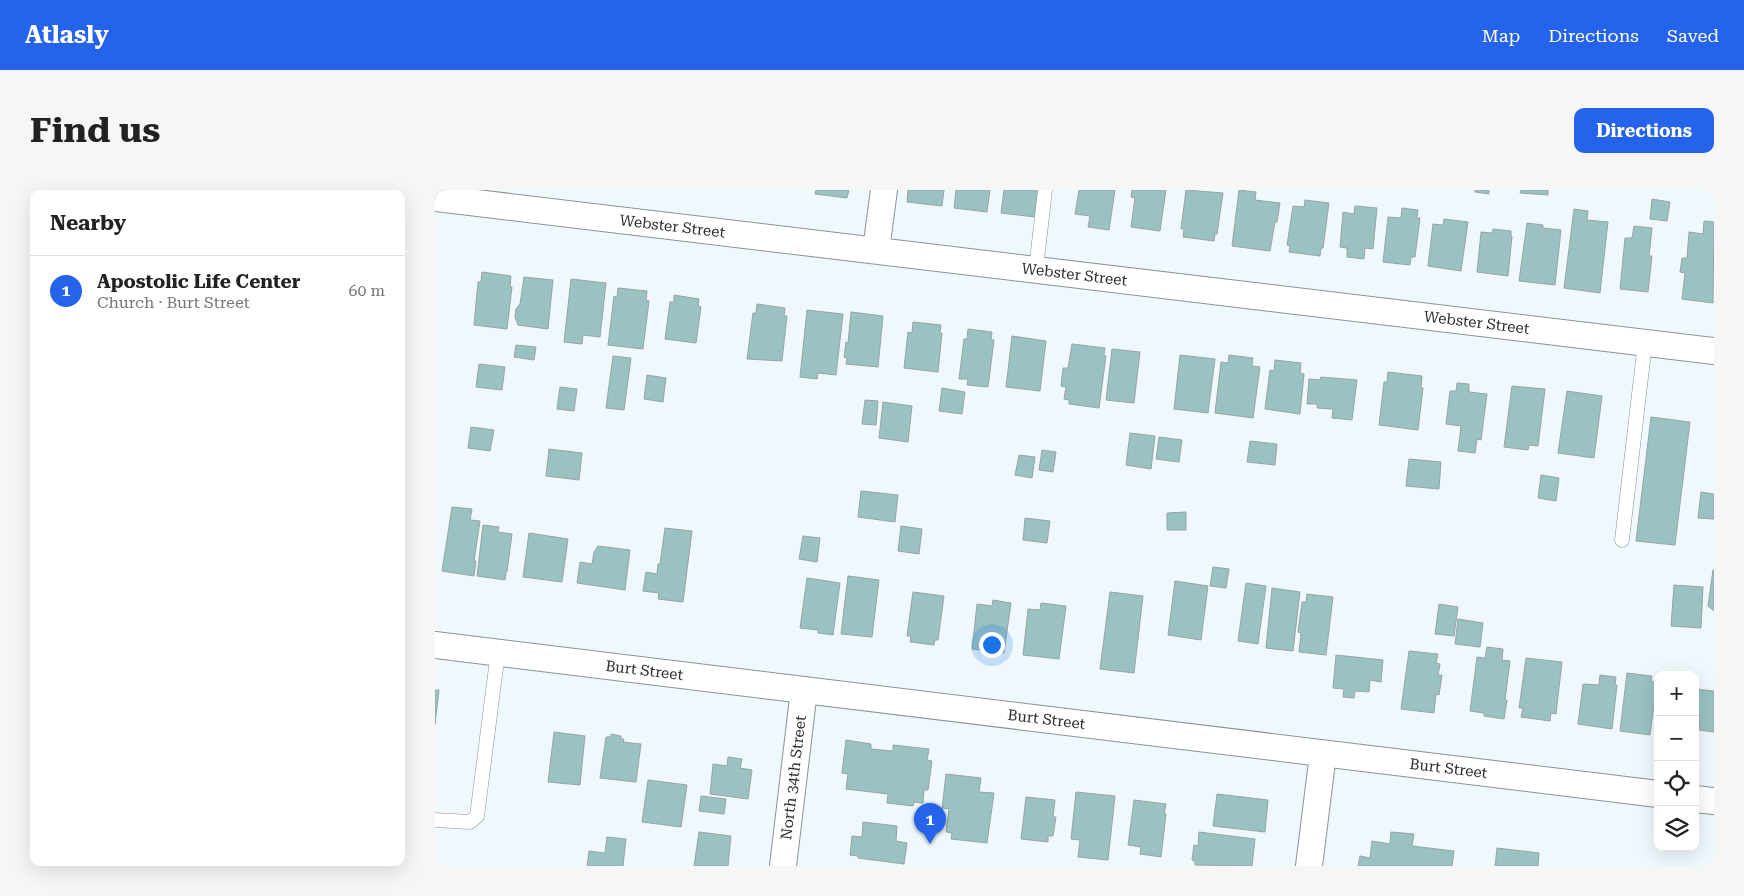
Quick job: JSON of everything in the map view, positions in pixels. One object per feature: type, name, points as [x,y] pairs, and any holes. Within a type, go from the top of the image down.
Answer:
[{"type":"street","points":[[876,250],[884,190]]},
{"type":"street","name":"Webster Street","points":[[435,198],[1645,343],[1713,346]]},
{"type":"street","name":"Burt Street","points":[[435,644],[1654,794]]},
{"type":"street","name":"North 34th Street","points":[[783,866],[804,690]]},
{"type":"street","points":[[1309,866],[1323,754]]},
{"type":"street","points":[[1699,799],[1714,801]]},
{"type":"lane","points":[[1035,269],[1045,190]]},
{"type":"lane","points":[[1621,540],[1645,343]]},
{"type":"lane","points":[[435,820],[470,822],[477,816],[498,652]]},
{"type":"building","points":[[816,190],[849,190],[847,198],[815,194]]},
{"type":"building","points":[[908,190],[944,190],[942,206],[907,202]]},
{"type":"building","points":[[956,190],[990,190],[987,212],[954,208]]},
{"type":"building","points":[[1004,190],[1038,190],[1035,217],[1001,213]]},
{"type":"building","points":[[1079,190],[1115,190],[1109,230],[1088,227],[1090,216],[1075,214]]},
{"type":"building","points":[[1132,190],[1166,190],[1160,231],[1131,227],[1135,198],[1131,197]]},
{"type":"building","points":[[1186,190],[1223,193],[1217,234],[1215,234],[1214,241],[1183,237],[1184,229],[1181,229]]},
{"type":"building","points":[[1239,190],[1256,192],[1255,200],[1280,203],[1270,251],[1232,246]]},
{"type":"building","points":[[1475,190],[1489,190],[1489,194],[1475,192]]},
{"type":"building","points":[[1521,190],[1548,190],[1548,195],[1520,193]]},
{"type":"building","points":[[1652,199],[1670,202],[1667,221],[1650,219]]},
{"type":"building","points":[[1305,200],[1329,203],[1323,248],[1321,248],[1320,256],[1289,252],[1290,246],[1287,245],[1293,206],[1304,207]]},
{"type":"building","points":[[1355,206],[1377,208],[1373,249],[1365,248],[1364,259],[1347,257],[1347,248],[1340,247],[1343,212],[1354,214]]},
{"type":"building","points":[[1402,208],[1418,210],[1417,218],[1420,218],[1415,257],[1411,257],[1410,265],[1383,262],[1388,217],[1401,218]]},
{"type":"building","points":[[1574,209],[1588,211],[1587,220],[1608,222],[1600,293],[1564,288]]},
{"type":"building","points":[[1444,219],[1468,222],[1461,271],[1428,266],[1433,224],[1443,225]]},
{"type":"building","points":[[1704,221],[1714,222],[1713,303],[1682,299],[1685,273],[1680,272],[1682,258],[1687,258],[1689,232],[1703,234]]},
{"type":"building","points":[[1527,223],[1543,225],[1543,228],[1561,230],[1555,285],[1519,281]]},
{"type":"building","points":[[1634,226],[1652,228],[1649,256],[1652,256],[1648,292],[1620,289],[1625,238],[1632,238]]},
{"type":"building","points":[[1493,229],[1511,231],[1508,276],[1477,272],[1481,232],[1492,233]]},
{"type":"building","points":[[482,272],[511,276],[510,287],[512,287],[507,329],[474,325],[478,282],[481,282]]},
{"type":"building","points":[[524,277],[553,280],[548,329],[518,325],[515,317],[516,309],[520,304]]},
{"type":"building","points":[[571,279],[606,283],[600,337],[583,335],[582,344],[564,342]]},
{"type":"building","points":[[618,288],[647,291],[646,300],[649,301],[643,349],[608,345],[614,296],[617,297]]},
{"type":"building","points":[[674,295],[699,299],[698,306],[701,307],[696,343],[665,339],[670,302],[674,302]]},
{"type":"building","points":[[757,304],[785,308],[784,316],[787,316],[782,361],[747,359],[753,313],[756,313]]},
{"type":"building","points":[[807,310],[843,314],[836,375],[818,373],[817,379],[800,377]]},
{"type":"building","points":[[851,312],[883,316],[878,367],[846,364],[847,358],[844,357],[846,342],[848,343]]},
{"type":"building","points":[[913,322],[941,325],[940,333],[942,333],[938,372],[904,368],[908,332],[912,333]]},
{"type":"building","points":[[968,329],[992,332],[991,340],[994,340],[988,387],[967,385],[968,379],[959,379],[964,339],[967,339]]},
{"type":"building","points":[[1012,336],[1046,341],[1040,391],[1006,387]]},
{"type":"building","points":[[1072,344],[1105,348],[1104,355],[1106,356],[1099,408],[1069,404],[1069,400],[1064,399],[1066,387],[1061,386],[1063,368],[1068,368]]},
{"type":"building","points":[[516,345],[536,347],[534,360],[514,357]]},
{"type":"building","points":[[1112,349],[1140,352],[1134,403],[1106,400]]},
{"type":"building","points":[[1180,355],[1215,359],[1208,413],[1174,409]]},
{"type":"building","points":[[1229,355],[1253,358],[1252,366],[1260,367],[1253,418],[1215,413],[1221,362],[1228,363]]},
{"type":"building","points":[[613,356],[631,358],[624,410],[606,408]]},
{"type":"building","points":[[1275,360],[1301,363],[1300,373],[1304,374],[1300,414],[1265,409],[1270,370],[1274,371]]},
{"type":"building","points":[[479,364],[505,367],[502,390],[476,387]]},
{"type":"building","points":[[1388,372],[1422,376],[1421,387],[1423,388],[1418,430],[1379,425],[1384,382],[1387,382]]},
{"type":"building","points":[[647,375],[666,378],[663,402],[644,399]]},
{"type":"building","points":[[1321,377],[1357,380],[1352,420],[1332,418],[1333,409],[1317,408],[1317,404],[1307,404],[1309,379],[1320,380]]},
{"type":"building","points":[[1457,383],[1469,384],[1469,392],[1487,394],[1481,440],[1477,439],[1475,453],[1458,451],[1461,426],[1446,424],[1450,391],[1456,391]]},
{"type":"building","points":[[1512,386],[1545,389],[1538,446],[1529,445],[1528,450],[1504,447]]},
{"type":"building","points":[[560,387],[577,389],[574,411],[557,409]]},
{"type":"building","points":[[942,388],[965,392],[962,414],[939,411]]},
{"type":"building","points":[[1567,391],[1602,396],[1594,458],[1558,453]]},
{"type":"building","points":[[865,400],[878,401],[876,425],[862,424]]},
{"type":"building","points":[[883,402],[912,406],[908,442],[879,438]]},
{"type":"building","points":[[1651,417],[1690,422],[1675,545],[1636,541]]},
{"type":"building","points":[[471,427],[494,430],[490,451],[468,448]]},
{"type":"building","points":[[1130,433],[1155,436],[1151,469],[1126,465]]},
{"type":"building","points":[[1159,437],[1182,440],[1179,462],[1156,459]]},
{"type":"building","points":[[1250,441],[1277,444],[1275,465],[1247,462]]},
{"type":"building","points":[[549,449],[582,453],[579,480],[546,476]]},
{"type":"building","points":[[1042,450],[1056,452],[1053,472],[1039,470]]},
{"type":"building","points":[[1019,455],[1035,457],[1032,478],[1015,475]]},
{"type":"building","points":[[1409,459],[1441,462],[1439,489],[1406,486]]},
{"type":"building","points":[[1541,475],[1559,478],[1556,501],[1538,498]]},
{"type":"building","points":[[861,491],[898,495],[895,522],[858,517]]},
{"type":"building","points":[[1701,492],[1714,494],[1714,519],[1698,518]]},
{"type":"building","points":[[452,507],[472,509],[470,520],[480,521],[474,561],[476,561],[474,576],[442,571]]},
{"type":"building","points":[[1186,512],[1186,530],[1167,530],[1167,513]]},
{"type":"building","points":[[1025,518],[1050,521],[1047,543],[1023,540]]},
{"type":"building","points":[[483,525],[499,527],[498,532],[512,534],[505,580],[477,576]]},
{"type":"building","points":[[901,526],[922,529],[919,554],[898,551]]},
{"type":"building","points":[[665,528],[692,531],[683,602],[658,599],[659,593],[643,591],[646,572],[657,574]]},
{"type":"building","points":[[529,533],[568,539],[562,582],[523,577]]},
{"type":"building","points":[[803,536],[820,538],[817,562],[799,559]]},
{"type":"building","points":[[598,546],[630,550],[625,590],[577,583],[580,562],[592,564],[594,552]]},
{"type":"building","points":[[1213,567],[1229,569],[1226,588],[1210,586]]},
{"type":"building","points":[[1714,570],[1714,611],[1708,606]]},
{"type":"building","points":[[848,576],[879,580],[872,637],[841,634]]},
{"type":"building","points":[[807,578],[840,583],[833,635],[818,633],[818,630],[800,628]]},
{"type":"building","points":[[1175,581],[1208,586],[1201,640],[1168,635]]},
{"type":"building","points":[[1246,583],[1266,586],[1258,644],[1238,641]]},
{"type":"building","points":[[1674,585],[1703,587],[1701,628],[1671,626]]},
{"type":"building","points":[[1272,588],[1300,592],[1293,651],[1266,648]]},
{"type":"building","points":[[913,592],[944,596],[938,640],[935,640],[934,645],[910,642],[911,636],[907,636]]},
{"type":"building","points":[[1110,592],[1143,596],[1134,673],[1100,669]]},
{"type":"building","points":[[1307,594],[1333,597],[1326,655],[1299,652],[1301,633],[1298,632],[1302,602],[1306,602]]},
{"type":"building","points":[[993,600],[1011,603],[1004,653],[972,649],[977,604],[992,606]]},
{"type":"building","points":[[1041,603],[1066,606],[1059,659],[1023,655],[1028,609],[1040,610]]},
{"type":"building","points":[[1439,604],[1458,607],[1454,636],[1435,634]]},
{"type":"building","points":[[1458,619],[1483,623],[1480,647],[1455,644]]},
{"type":"building","points":[[1487,647],[1503,649],[1502,660],[1510,661],[1504,719],[1484,716],[1484,713],[1470,711],[1477,657],[1485,658]]},
{"type":"building","points":[[1409,651],[1438,654],[1436,663],[1440,664],[1438,675],[1442,675],[1439,695],[1436,694],[1434,713],[1401,709]]},
{"type":"building","points":[[1336,655],[1383,660],[1381,682],[1370,680],[1369,692],[1355,691],[1354,698],[1343,697],[1344,689],[1333,688]]},
{"type":"building","points":[[1526,658],[1562,662],[1556,714],[1551,713],[1550,721],[1521,717],[1523,708],[1519,708]]},
{"type":"building","points":[[1627,673],[1652,676],[1651,681],[1654,682],[1654,705],[1650,735],[1620,731]]},
{"type":"building","points":[[1600,675],[1616,677],[1615,685],[1617,685],[1612,729],[1578,724],[1583,684],[1599,685]]},
{"type":"building","points":[[1699,689],[1714,691],[1714,732],[1699,730]]},
{"type":"building","points":[[435,690],[439,690],[435,724]]},
{"type":"building","points":[[554,732],[585,736],[580,785],[548,782]]},
{"type":"building","points":[[611,734],[621,736],[621,739],[624,739],[623,742],[641,744],[636,782],[600,778],[606,737],[611,737]]},
{"type":"building","points":[[846,740],[871,744],[871,749],[893,751],[893,745],[929,749],[927,760],[932,761],[928,790],[924,790],[923,803],[914,802],[913,806],[887,803],[888,794],[846,789],[848,774],[842,773]]},
{"type":"building","points":[[728,757],[742,759],[740,768],[752,770],[748,799],[710,794],[713,764],[727,766]]},
{"type":"building","points":[[946,774],[981,778],[979,792],[994,793],[987,843],[951,839],[952,833],[946,832],[949,809],[942,808]]},
{"type":"building","points":[[648,780],[687,785],[681,827],[642,822]]},
{"type":"building","points":[[1076,792],[1115,796],[1108,860],[1078,857],[1080,840],[1071,839]]},
{"type":"building","points":[[1217,794],[1268,800],[1265,832],[1213,826]]},
{"type":"building","points":[[701,796],[726,799],[724,814],[699,811]]},
{"type":"building","points":[[1026,797],[1055,800],[1053,817],[1056,817],[1053,836],[1048,836],[1048,842],[1021,839]]},
{"type":"building","points":[[1134,800],[1166,804],[1161,857],[1140,854],[1141,847],[1128,845]]},
{"type":"building","points":[[863,822],[897,826],[896,841],[907,843],[904,864],[858,858],[858,856],[850,855],[852,836],[862,837]]},
{"type":"building","points":[[699,832],[731,836],[728,866],[694,866]]},
{"type":"building","points":[[1199,832],[1255,839],[1252,866],[1195,865],[1195,861],[1192,860],[1194,845],[1198,846]]},
{"type":"building","points":[[1391,832],[1414,834],[1412,846],[1454,851],[1452,866],[1358,866],[1360,856],[1370,858],[1372,841],[1390,844]]},
{"type":"building","points":[[607,837],[626,839],[623,866],[587,866],[589,851],[605,853]]},
{"type":"building","points":[[1497,848],[1539,853],[1538,866],[1495,866]]},
{"type":"place","name":"Apostolic Life Center","points":[[930,844]]}]
